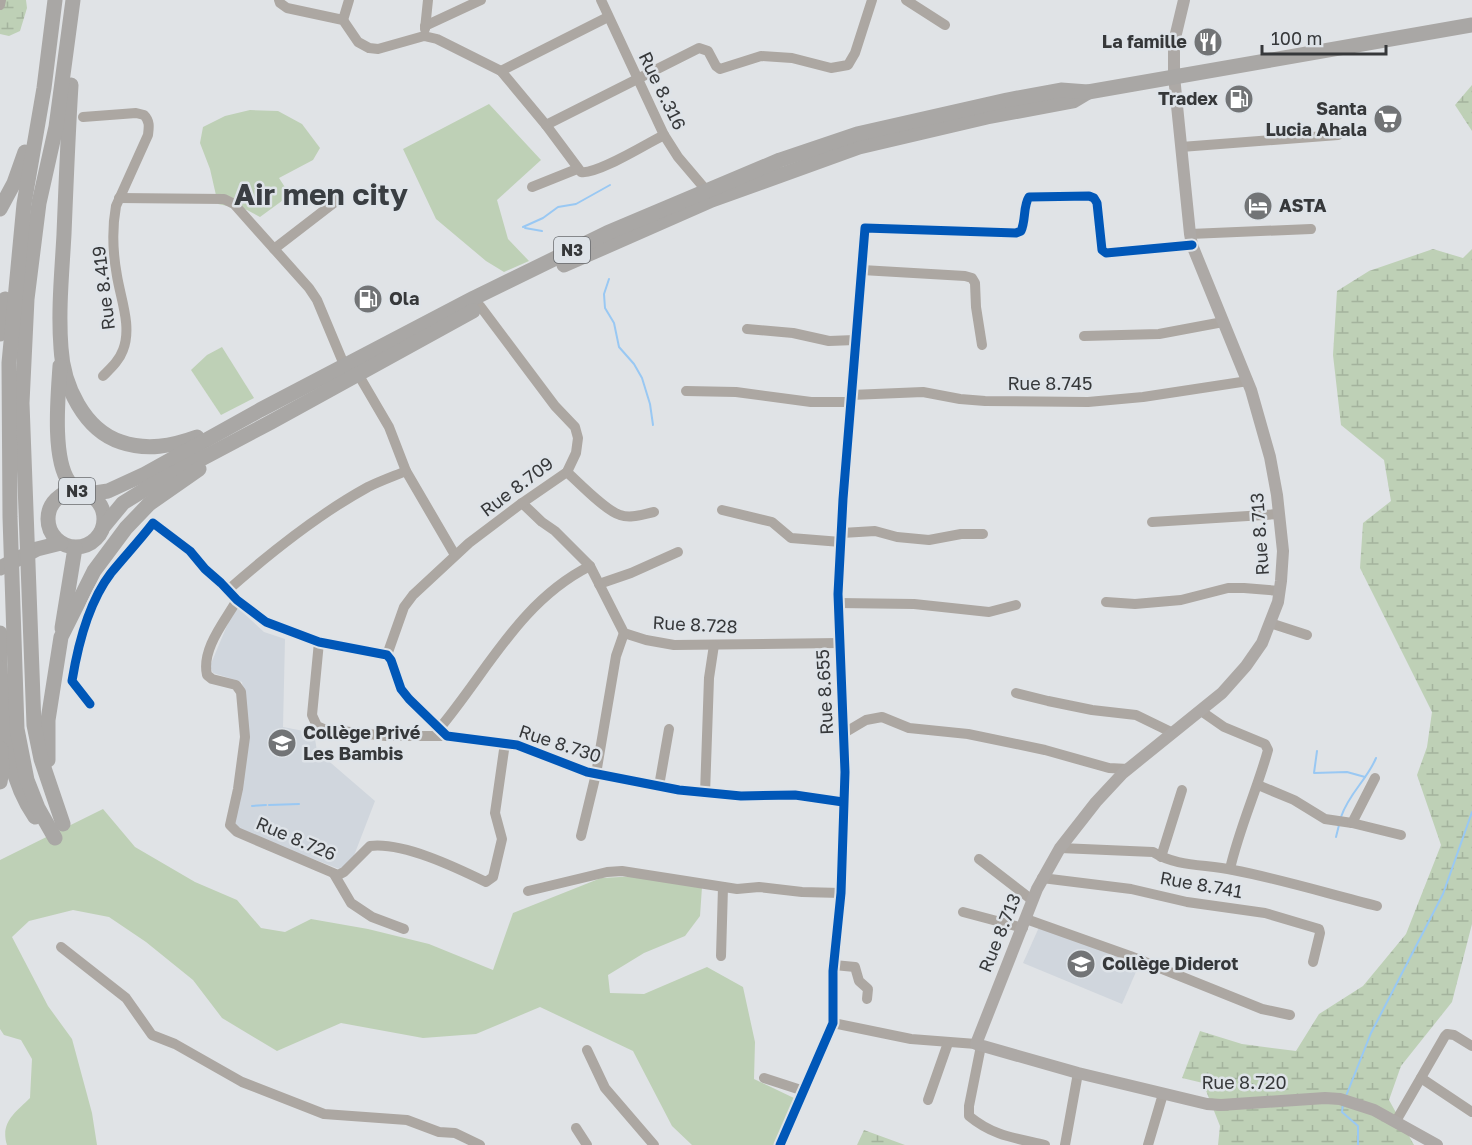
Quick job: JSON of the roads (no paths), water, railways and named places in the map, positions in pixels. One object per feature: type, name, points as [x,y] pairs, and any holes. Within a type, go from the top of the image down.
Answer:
[{"type":"highway","points":[[0,209],[22,162],[46,62],[56,0]]},
{"type":"highway","points":[[75,0],[58,390],[59,455],[70,484],[84,492]]},
{"type":"highway","points":[[63,824],[49,787],[34,724],[22,404],[27,299],[39,203],[56,127],[75,0]]},
{"type":"highway","name":"N3","points":[[0,568],[37,549],[68,545],[85,546],[93,542],[123,503],[152,485],[271,422],[352,370],[549,261],[607,233],[780,160],[857,134],[1007,100],[1061,90],[1088,92],[1472,25]]},
{"type":"highway","points":[[0,668],[11,763],[23,800],[36,819],[55,838],[32,794],[19,747],[10,516],[9,363],[19,241],[44,88],[46,62]]},
{"type":"highway","name":"N3","points":[[0,553],[31,536],[48,516],[55,500],[62,495],[108,491],[138,478],[260,410],[352,370],[606,245],[712,200],[859,147],[987,117],[1073,101],[1088,92]]},
{"type":"highway","points":[[0,334],[9,270],[19,241]]},
{"type":"highway","points":[[61,349],[72,394],[84,413],[104,433],[120,442],[159,447],[179,443],[260,410]]},
{"type":"highway","points":[[61,637],[94,571],[126,528],[148,504],[271,422]]},
{"type":"highway","name":"N3","points":[[84,492],[101,507],[104,526]]},
{"type":"highway","name":"N3","points":[[48,516],[49,530],[68,545]]},
{"type":"highway","points":[[49,787],[48,720],[61,637],[68,545]]},
{"type":"highway","points":[[0,633],[0,672]]},
{"type":"highway","points":[[0,725],[2,769],[0,782]]},
{"type":"main road","name":"Rue 8.713","points":[[979,1045],[1032,900],[1060,848],[1096,802],[1128,769],[1222,693],[1246,666],[1262,643],[1280,591],[1282,550],[1270,457],[1248,381],[1191,239],[1174,76],[1176,26],[1184,0]]},
{"type":"main road","name":"Rue 8.720","points":[[979,1045],[1078,1073],[1163,1094],[1221,1105],[1325,1098],[1345,1100],[1396,1121],[1437,1145]]},
{"type":"street","points":[[0,5],[2,0]]},
{"type":"street","points":[[279,0],[287,8],[344,21],[358,42],[369,48],[378,49],[425,31],[481,0]]},
{"type":"street","points":[[344,21],[349,0]]},
{"type":"street","points":[[425,31],[428,0]]},
{"type":"street","name":"Rue 8.316","points":[[601,0],[664,135],[678,157],[706,190]]},
{"type":"street","points":[[546,125],[699,48],[708,51],[720,69],[761,56],[792,58],[831,68],[848,64],[855,53],[872,0]]},
{"type":"street","points":[[906,0],[945,25]]},
{"type":"street","points":[[501,71],[608,17]]},
{"type":"street","points":[[425,31],[501,71],[546,125],[577,169],[585,173],[607,165],[664,135]]},
{"type":"street","name":"Rue 8.419","points":[[83,117],[136,113],[144,115],[148,120],[148,135],[119,198],[114,218],[116,273],[127,323],[126,341],[119,360],[103,376]]},
{"type":"street","points":[[1181,147],[1338,135]]},
{"type":"street","points":[[532,187],[577,169]]},
{"type":"street","points":[[274,249],[335,202],[336,196]]},
{"type":"street","name":"Rue 8.655","points":[[780,1145],[833,1023],[834,965],[840,893],[844,733],[838,603],[855,340],[865,228],[1016,233],[1021,231],[1029,197],[1089,196],[1097,203],[1102,250],[1106,253],[1191,239]]},
{"type":"street","points":[[119,198],[224,199],[229,201],[309,288],[317,300],[352,370],[389,427],[406,471],[455,555]]},
{"type":"street","points":[[1191,239],[1311,229]]},
{"type":"street","points":[[862,270],[972,278],[975,283],[982,345]]},
{"type":"street","name":"Rue 8.709","points":[[387,655],[404,607],[455,555],[522,503],[567,472],[576,453],[578,438],[575,427],[555,406],[480,306]]},
{"type":"street","points":[[1084,336],[1159,334],[1223,322]]},
{"type":"street","points":[[747,329],[793,333],[829,341],[855,340]]},
{"type":"street","name":"Rue 8.745","points":[[686,391],[736,392],[811,402],[923,392],[985,401],[1088,402],[1143,397],[1248,381]]},
{"type":"street","points":[[228,590],[249,571],[327,512],[369,486],[406,471]]},
{"type":"street","points":[[567,472],[608,509],[620,515],[633,516],[654,512]]},
{"type":"street","points":[[522,503],[555,531],[590,566],[624,633],[616,656],[596,774],[581,836]]},
{"type":"street","points":[[722,510],[772,522],[791,538],[841,537],[876,531],[897,537],[929,540],[961,534],[983,534]]},
{"type":"street","points":[[1152,522],[1279,514]]},
{"type":"street","points":[[90,705],[72,681],[78,645],[95,600],[110,575],[153,523],[190,551],[237,600],[274,626],[320,642],[387,655],[405,694],[443,733],[495,653],[527,613],[572,575],[590,566]]},
{"type":"street","points":[[599,584],[631,573],[678,552]]},
{"type":"street","points":[[1106,602],[1135,604],[1181,600],[1228,588],[1280,591]]},
{"type":"street","name":"Rue 8.726","points":[[237,600],[214,640],[205,667],[207,675],[236,685],[241,692],[245,737],[238,789],[230,825],[237,832],[338,875],[344,872],[370,846],[387,845],[447,864],[486,882],[493,877],[502,839],[495,813],[505,743]]},
{"type":"street","points":[[838,603],[914,604],[990,612],[1016,605]]},
{"type":"street","points":[[1270,623],[1306,635]]},
{"type":"street","name":"Rue 8.728","points":[[624,633],[674,645],[839,643]]},
{"type":"street","name":"Rue 8.730","points":[[320,642],[312,715],[317,726],[324,729],[386,736],[443,733],[517,745],[566,765],[596,774],[705,794],[741,796],[784,794],[843,802]]},
{"type":"street","points":[[705,794],[709,678],[714,645]]},
{"type":"street","points":[[1016,693],[1092,710],[1136,715],[1173,733]]},
{"type":"street","points":[[1201,711],[1224,727],[1267,747],[1268,750],[1230,869]]},
{"type":"street","points":[[844,733],[866,720],[882,717],[909,728],[968,734],[1045,750],[1109,768],[1128,769]]},
{"type":"street","points":[[659,786],[669,729]]},
{"type":"street","points":[[1352,824],[1376,778]]},
{"type":"street","points":[[1258,785],[1294,800],[1325,819],[1401,835]]},
{"type":"street","points":[[1161,857],[1182,790]]},
{"type":"street","points":[[1060,848],[1153,852],[1178,863],[1230,869],[1377,906]]},
{"type":"street","points":[[979,859],[1032,900]]},
{"type":"street","points":[[528,891],[607,872],[622,871],[723,887],[840,893]]},
{"type":"street","points":[[334,873],[351,903],[372,917],[404,929]]},
{"type":"street","name":"Rue 8.741","points":[[1042,878],[1131,889],[1187,902],[1265,913],[1319,929],[1313,962]]},
{"type":"street","points":[[721,956],[723,887]]},
{"type":"street","points":[[963,912],[1024,923],[1130,956],[1262,1009],[1290,1015]]},
{"type":"street","points":[[61,947],[126,998],[152,1035],[175,1044],[242,1082],[324,1114],[407,1120],[439,1132],[454,1134],[480,1145]]},
{"type":"street","points":[[834,965],[855,967],[859,981],[868,989],[867,999]]},
{"type":"street","points":[[833,1023],[895,1037],[979,1045],[969,1116],[980,1125],[1005,1137],[1045,1145]]},
{"type":"street","points":[[1396,1121],[1447,1034],[1454,1035],[1472,1046]]},
{"type":"street","points":[[928,1100],[948,1043]]},
{"type":"street","points":[[587,1050],[605,1088],[654,1145]]},
{"type":"street","points":[[1065,1145],[1078,1073]]},
{"type":"street","points":[[764,1078],[804,1091]]},
{"type":"street","points":[[1421,1078],[1472,1112]]},
{"type":"street","points":[[1148,1145],[1163,1094]]},
{"type":"street","points":[[576,1128],[587,1145]]},
{"type":"waterway","points":[[523,227],[543,218],[558,207],[576,204],[610,185]]},
{"type":"waterway","points":[[525,228],[542,231]]},
{"type":"waterway","points":[[609,279],[604,294],[605,308],[614,323],[619,347],[634,364],[642,378],[650,404],[653,425]]},
{"type":"waterway","points":[[1317,751],[1314,773],[1347,772],[1365,777]]},
{"type":"waterway","points":[[1341,817],[1344,808],[1376,758]]},
{"type":"waterway","points":[[269,805],[299,804]]},
{"type":"waterway","points":[[252,806],[266,805]]},
{"type":"waterway","points":[[1346,1096],[1371,1033],[1443,894],[1472,812]]},
{"type":"waterway","points":[[1336,837],[1339,825]]},
{"type":"waterway","points":[[1343,1104],[1342,1112],[1358,1126],[1358,1145]]},
{"type":"place","name":"La famille","points":[[1208,42]]},
{"type":"place","name":"Tradex","points":[[1239,99]]},
{"type":"place","name":"Santa Lucia Ahala","points":[[1388,119]]},
{"type":"place","name":"ASTA","points":[[1258,206]]},
{"type":"place","name":"Ola","points":[[368,299]]},
{"type":"place","name":"Collège Privé Les Bambis","points":[[282,743]]},
{"type":"place","name":"Collège Diderot","points":[[1081,964]]},
{"type":"district","name":"Air men city","points":[[321,195]]}]
